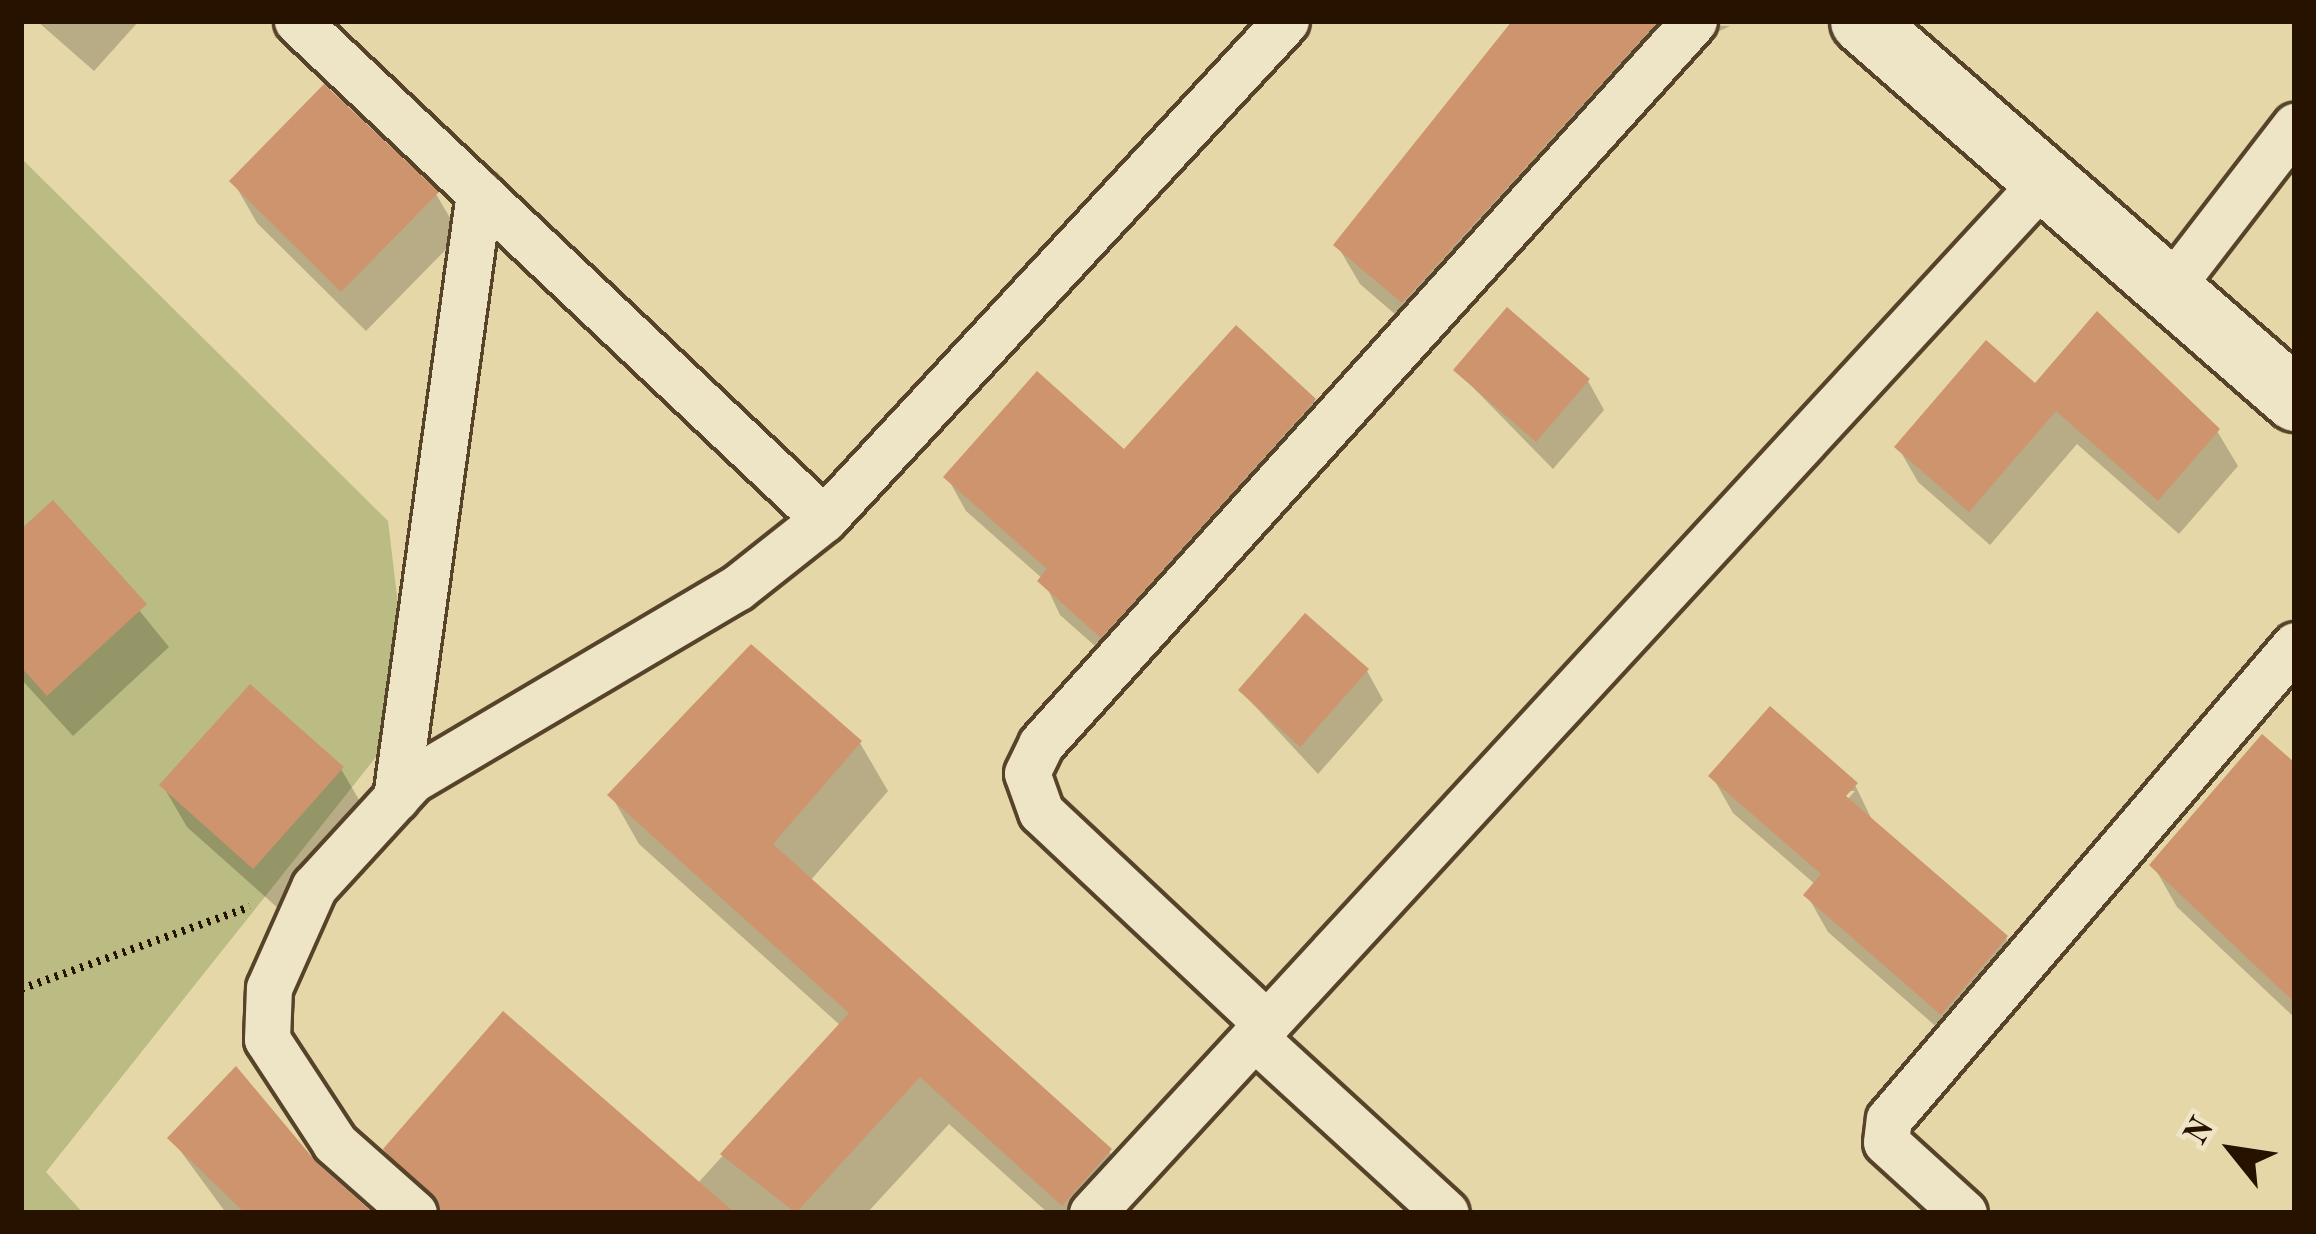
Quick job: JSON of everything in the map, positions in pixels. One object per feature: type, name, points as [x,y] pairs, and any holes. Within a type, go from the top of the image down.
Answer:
[{"type":"street","points":[[298,21],[824,519]]},
{"type":"street","points":[[414,1213],[335,1143],[268,1039],[269,988],[314,887],[396,798],[516,710],[737,588],[824,519],[1286,21]]},
{"type":"street","points":[[1446,1213],[1041,812],[1027,773],[1041,744],[1694,21]]},
{"type":"street","points":[[1862,21],[2040,185],[2295,399]]},
{"type":"street","points":[[2167,292],[2295,127]]},
{"type":"street","points":[[1093,1213],[2040,185]]},
{"type":"street","points":[[396,798],[479,193]]},
{"type":"street","points":[[1964,1213],[1886,1142],[1888,1118],[2295,645]]},
{"type":"path","points":[[21,989],[314,887]]},
{"type":"green space","points":[[21,158],[388,521],[411,713],[46,1172],[83,1213],[21,1213]]},
{"type":"building","points":[[1512,21],[1658,21],[1402,303],[1333,245]]},
{"type":"building","points":[[324,84],[439,192],[341,292],[229,181]]},
{"type":"building","points":[[1507,307],[1590,379],[1536,442],[1453,370]]},
{"type":"building","points":[[2097,311],[2220,429],[2158,501],[2056,411],[1969,512],[1894,447],[1986,340],[2035,383]]},
{"type":"building","points":[[1236,325],[1316,399],[1101,638],[1037,581],[1047,569],[943,477],[1037,371],[1124,449]]},
{"type":"building","points":[[53,500],[147,604],[47,696],[21,667],[21,529]]},
{"type":"building","points":[[1305,613],[1369,669],[1300,747],[1238,690]]},
{"type":"building","points":[[751,644],[862,741],[773,844],[1112,1149],[1062,1206],[920,1077],[796,1213],[720,1154],[849,1013],[607,795]]},
{"type":"building","points":[[250,684],[344,767],[253,869],[159,785]]},
{"type":"building","points":[[1770,706],[1858,783],[1846,796],[2008,936],[1941,1015],[1803,895],[1821,874],[1708,776]]},
{"type":"building","points":[[2262,734],[2295,763],[2295,1003],[2149,865]]},
{"type":"building","points":[[503,1011],[735,1213],[440,1213],[383,1149]]},
{"type":"building","points":[[236,1066],[317,1163],[373,1213],[245,1213],[167,1138]]}]
